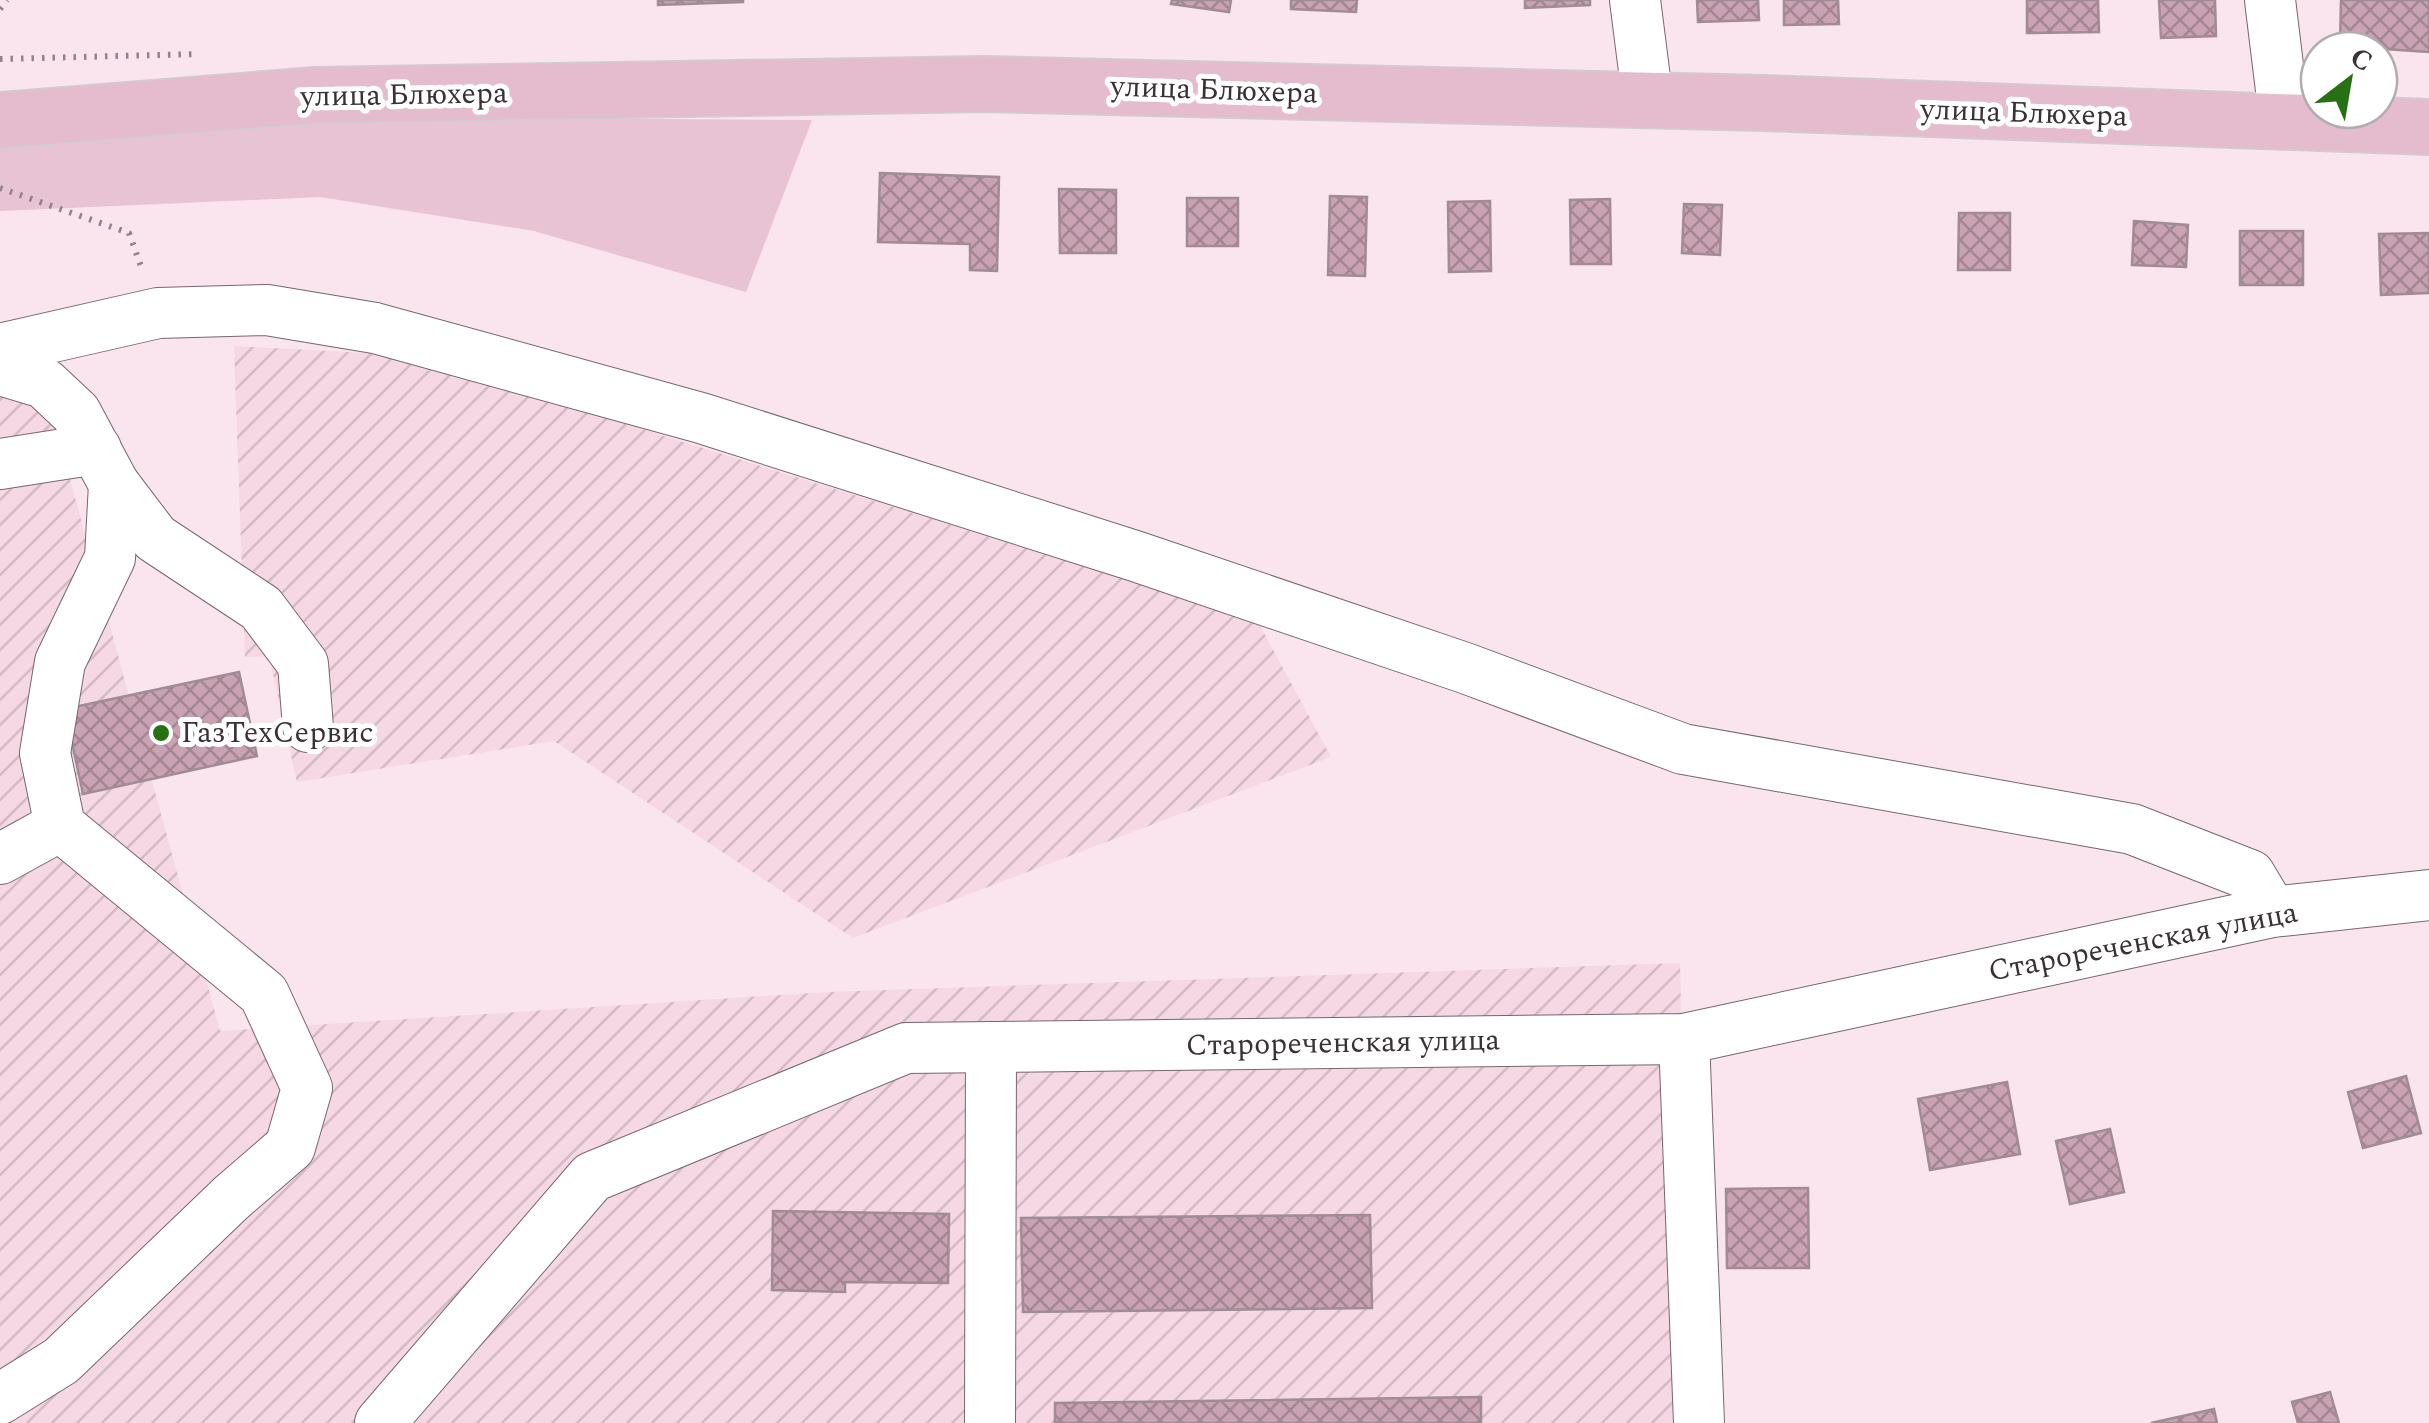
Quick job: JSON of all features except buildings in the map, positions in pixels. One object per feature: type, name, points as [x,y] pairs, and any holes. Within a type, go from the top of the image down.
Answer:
[{"type":"main road","name":"улица Блюхера","points":[[0,120],[316,95],[984,84],[2429,127]]},
{"type":"street","points":[[1635,0],[1648,102]]},
{"type":"street","points":[[2270,0],[2285,123]]},
{"type":"street","points":[[0,349],[158,314],[267,310],[375,328],[701,418],[1135,556],[1464,668],[1683,748],[2132,828],[2250,875],[2272,912]]},
{"type":"street","points":[[0,370],[44,383],[76,413],[105,467],[156,538],[261,608],[303,664],[308,727]]},
{"type":"street","points":[[0,464],[105,467]]},
{"type":"street","points":[[0,1398],[61,1362],[231,1198],[290,1147],[306,1088],[264,994],[60,826],[45,753],[60,662],[110,558],[105,467]]},
{"type":"street","points":[[0,860],[60,826]]},
{"type":"street","name":"Старореченская улица","points":[[380,1423],[592,1177],[906,1048],[1684,1039],[2272,912],[2429,894]]},
{"type":"street","points":[[1684,1039],[1699,1423]]},
{"type":"street","points":[[990,1423],[991,1047]]},
{"type":"path","points":[[0,9],[7,0]]},
{"type":"path","points":[[0,188],[129,233],[158,314]]},
{"type":"shaded area","points":[[357,117],[812,120],[746,292],[534,231],[320,197],[0,211],[0,145]]},
{"type":"shaded area","points":[[234,346],[403,355],[1257,620],[1331,757],[853,938],[554,741],[297,782],[269,656],[245,657]]},
{"type":"shaded area","points":[[44,383],[220,1031],[828,992],[1680,963],[1690,1423],[0,1423],[0,390]]},
{"type":"place","name":"ГазТехСервис","points":[[161,733]]}]
